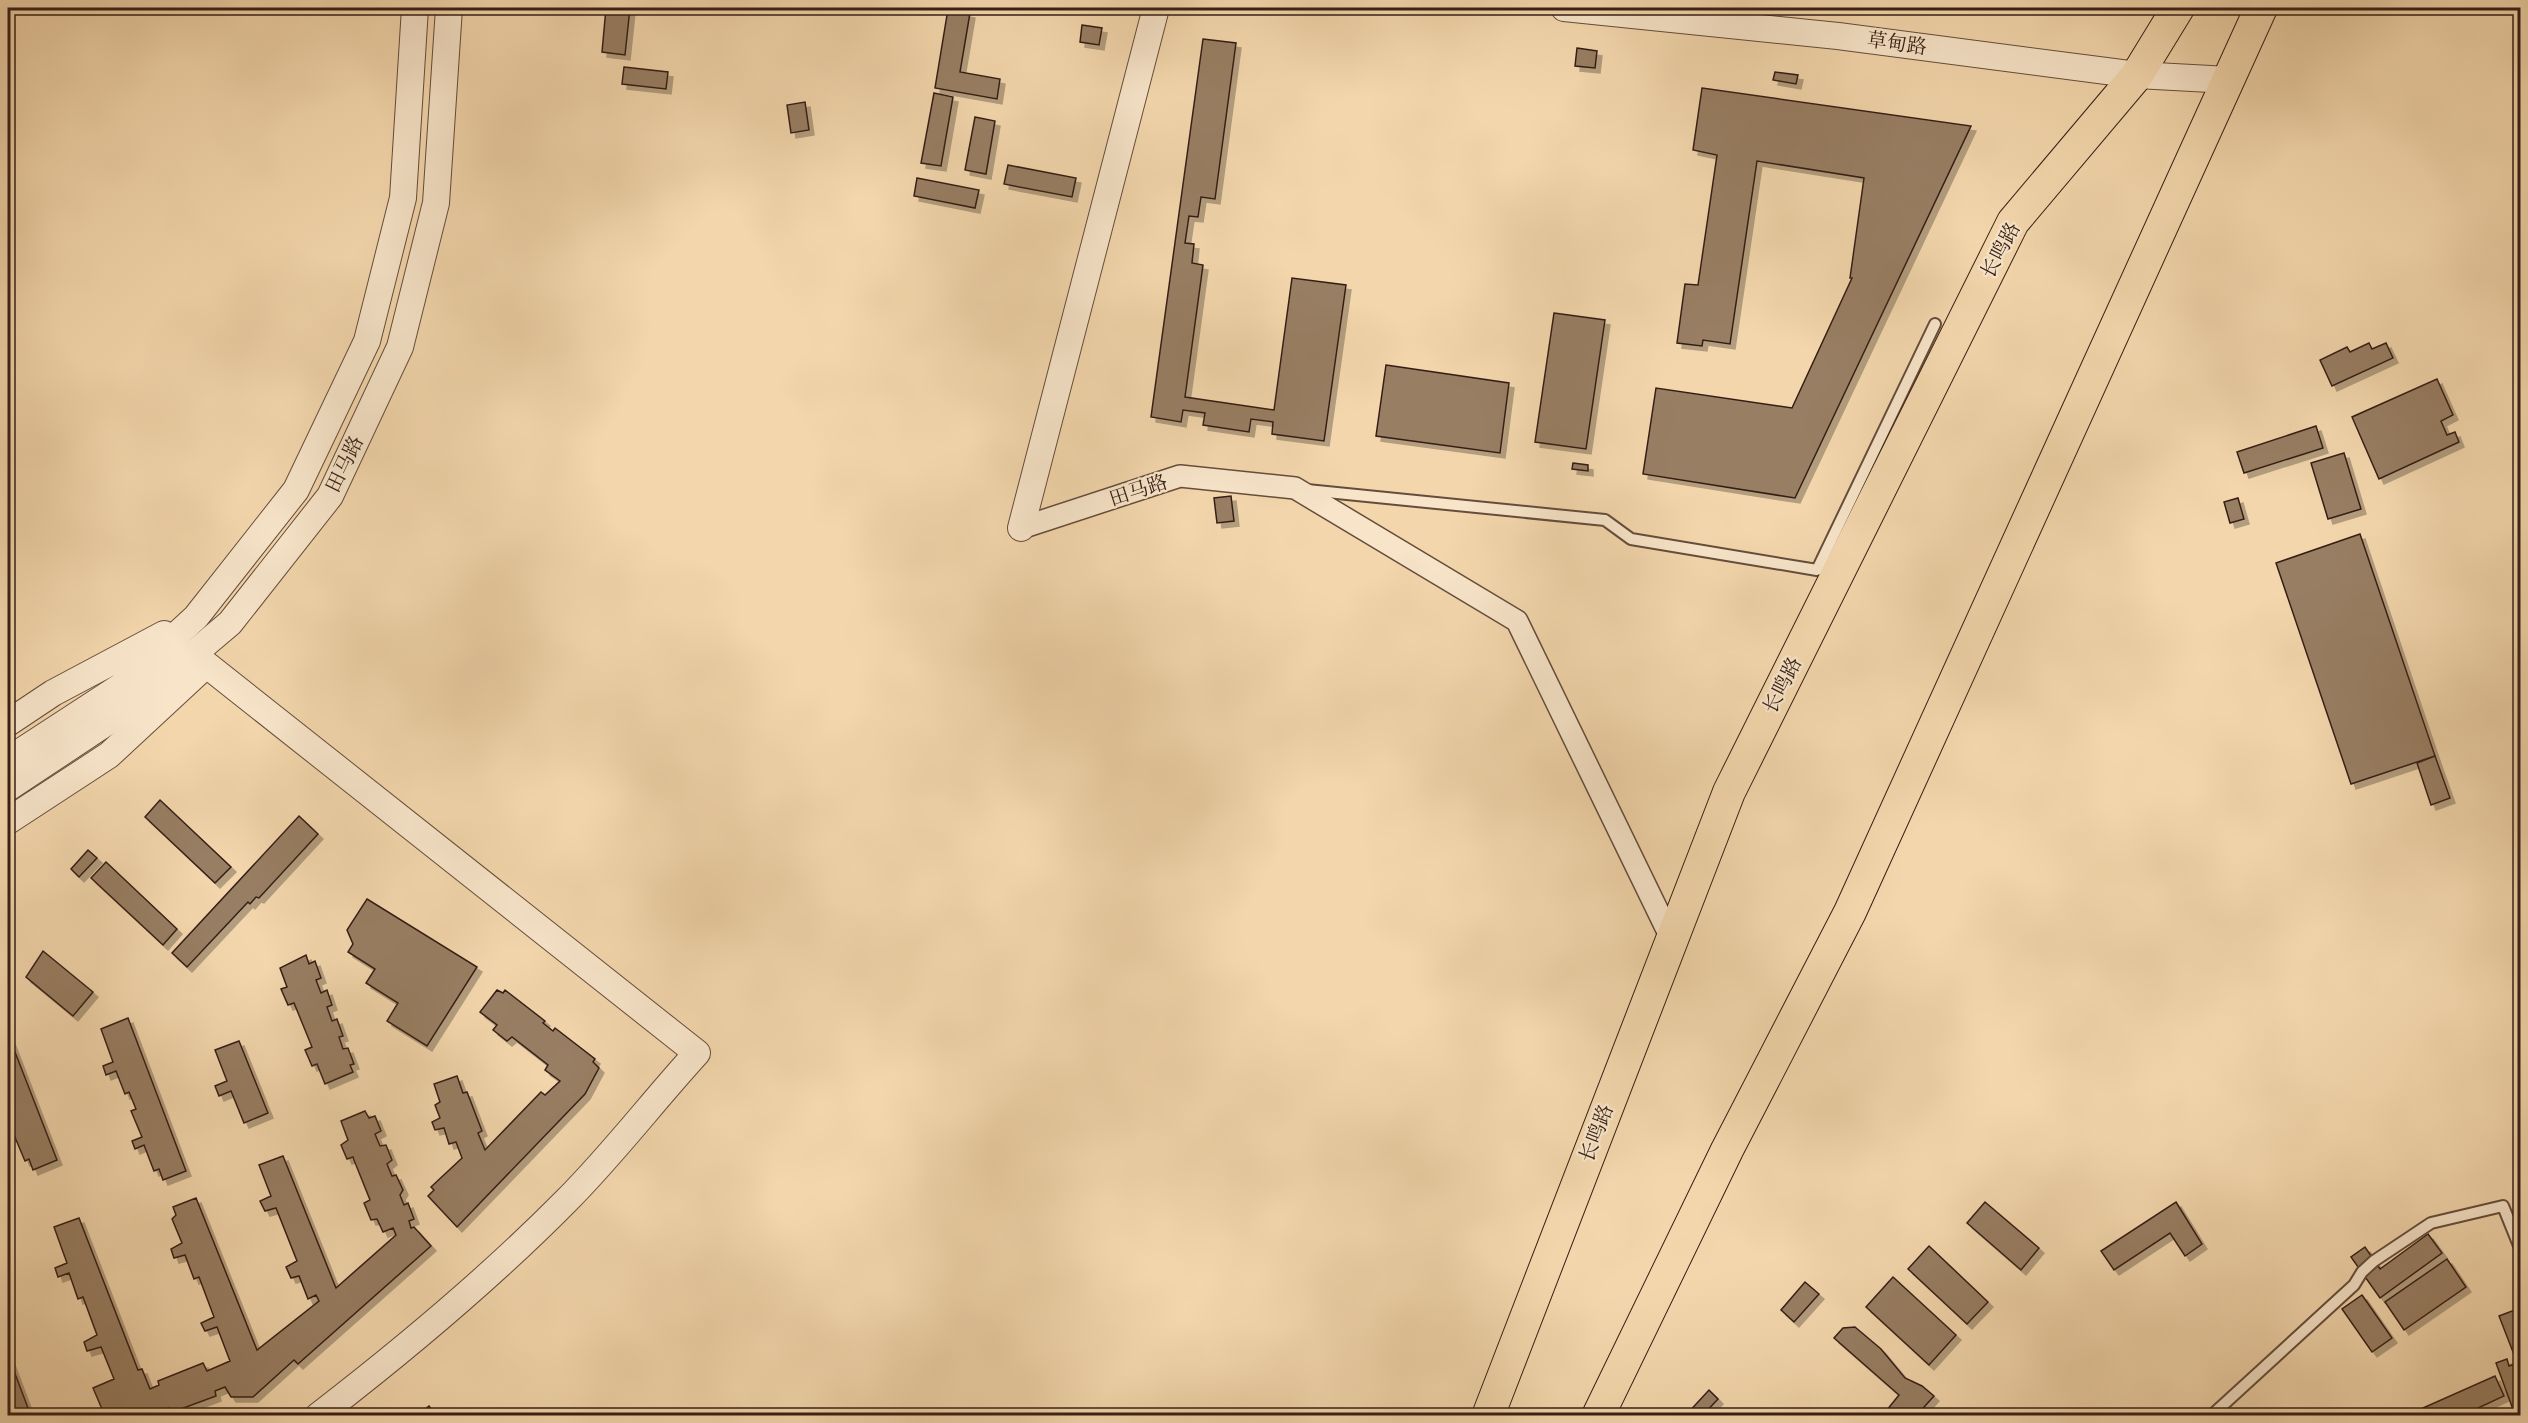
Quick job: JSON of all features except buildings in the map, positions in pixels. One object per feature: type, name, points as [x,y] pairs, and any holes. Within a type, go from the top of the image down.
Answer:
[{"type":"main road","name":"长鸣路","points":[[1488,1416],[1729,792],[2013,222],[2137,75],[2178,8]]},
{"type":"main road","points":[[1598,1416],[1722,1161],[1850,912],[2261,8]]},
{"type":"street","name":"田马路","points":[[8,760],[120,687],[196,617],[296,490],[367,341],[403,198],[415,8]]},
{"type":"street","name":"田马路","points":[[8,788],[200,660],[330,496],[400,347],[436,203],[449,8]]},
{"type":"street","points":[[1021,528],[1156,8]]},
{"type":"street","name":"草甸路","points":[[1564,8],[1838,36],[2137,75],[2229,80]]},
{"type":"street","name":"田马路","points":[[1021,528],[1180,476],[1295,488]]},
{"type":"street","points":[[1295,488],[1517,621],[1671,938]]},
{"type":"street","points":[[8,723],[53,693],[196,617]]},
{"type":"street","points":[[8,821],[109,755],[200,660],[697,1053],[568,1200],[467,1293],[375,1372],[318,1416]]},
{"type":"lane","points":[[1295,488],[1605,520],[1631,539],[1817,570],[1935,324]]},
{"type":"lane","points":[[2211,1416],[2354,1285],[2362,1272],[2431,1223],[2504,1206],[2520,1248]]}]
